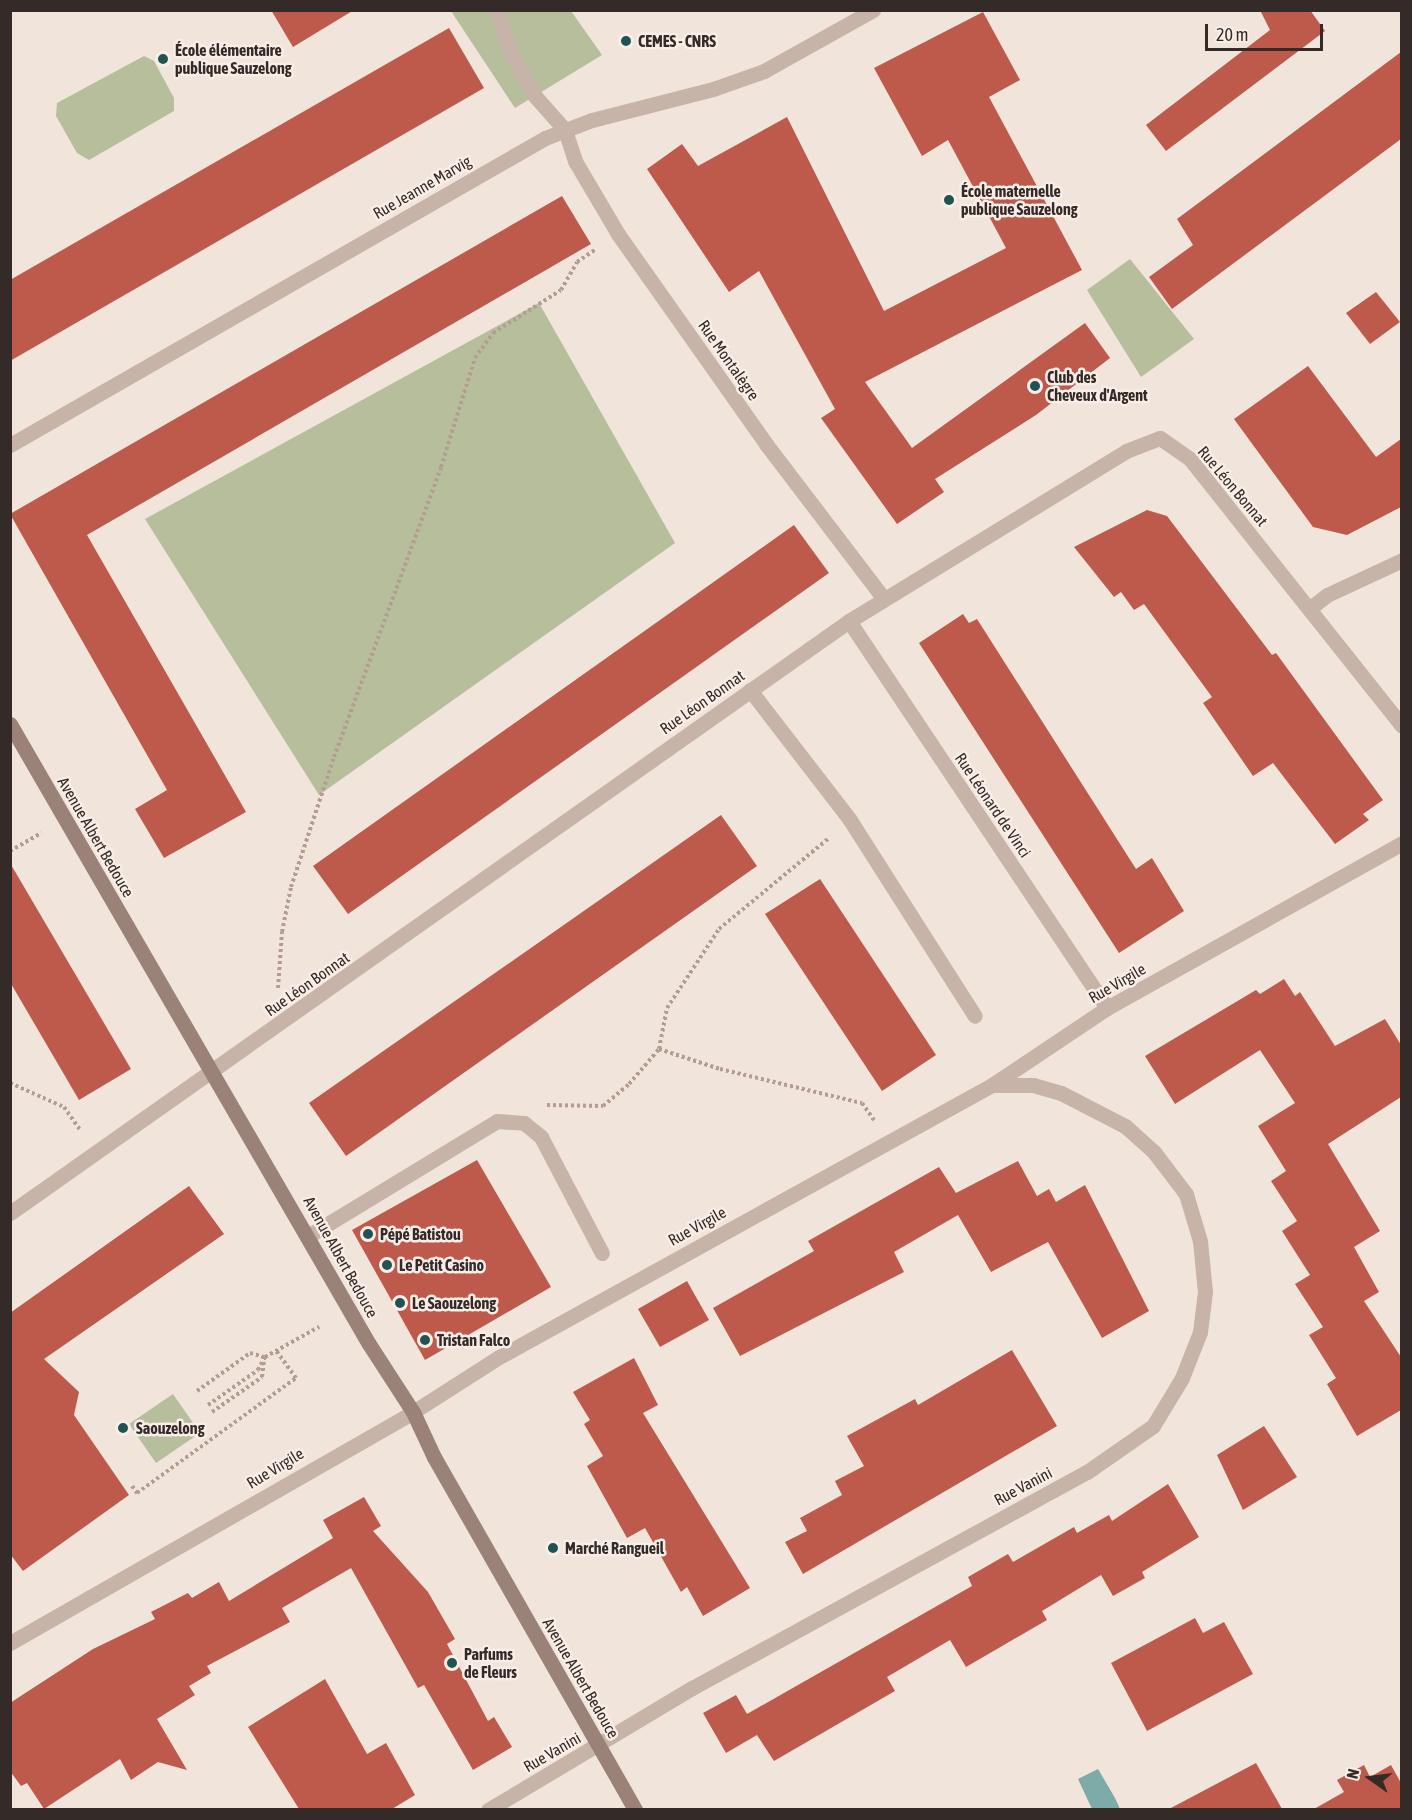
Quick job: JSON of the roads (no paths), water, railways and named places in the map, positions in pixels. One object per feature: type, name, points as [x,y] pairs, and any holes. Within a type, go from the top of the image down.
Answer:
[{"type":"street","points":[[497,10],[510,51],[534,95],[565,130]]},
{"type":"street","name":"Rue Jeanne Marvig","points":[[10,444],[565,130],[764,71],[873,10]]},
{"type":"street","name":"Rue Montalègre","points":[[565,130],[575,161],[618,234],[766,444],[884,599]]},
{"type":"street","name":"Rue Léon Bonnat","points":[[10,1213],[849,621],[1126,451],[1160,438],[1190,459],[1310,609]]},
{"type":"street","points":[[1401,560],[1327,595],[1310,609],[1401,726]]},
{"type":"street","name":"Rue Léonard de Vinci","points":[[849,621],[1107,1008]]},
{"type":"street","points":[[750,690],[850,820],[975,1016]]},
{"type":"street","name":"Avenue Albert Bedouce","points":[[10,724],[369,1344],[413,1412],[434,1457],[635,1809]]},
{"type":"street","name":"Rue Virgile","points":[[10,1642],[413,1412],[448,1386],[992,1085],[1107,1008],[1401,843]]},
{"type":"street","name":"Rue Vanini","points":[[488,1809],[892,1576],[1087,1472],[1153,1426],[1182,1378],[1200,1332],[1205,1292],[1200,1241],[1186,1194],[1154,1152],[1125,1126],[1061,1093],[1033,1085],[992,1085]]},
{"type":"street","points":[[308,1236],[497,1121],[524,1123],[541,1137],[602,1253]]},
{"type":"water","points":[[1098,1769],[1120,1809],[1092,1809],[1078,1779]]},
{"type":"place","name":"CEMES - CNRS","points":[[626,41]]},
{"type":"place","name":"École élémentaire publique Sauzelong","points":[[163,59]]},
{"type":"place","name":"École maternelle publique Sauzelong","points":[[949,200]]},
{"type":"place","name":"Club des Cheveux d'Argent","points":[[1035,386]]},
{"type":"place","name":"Pépé Batistou","points":[[368,1234]]},
{"type":"place","name":"Le Petit Casino","points":[[387,1265]]},
{"type":"place","name":"Le Saouzelong","points":[[400,1303]]},
{"type":"place","name":"Tristan Falco","points":[[425,1340]]},
{"type":"place","name":"Saouzelong","points":[[123,1428]]},
{"type":"place","name":"Marché Rangueil","points":[[553,1548]]},
{"type":"place","name":"Parfums de Fleurs","points":[[452,1663]]}]
